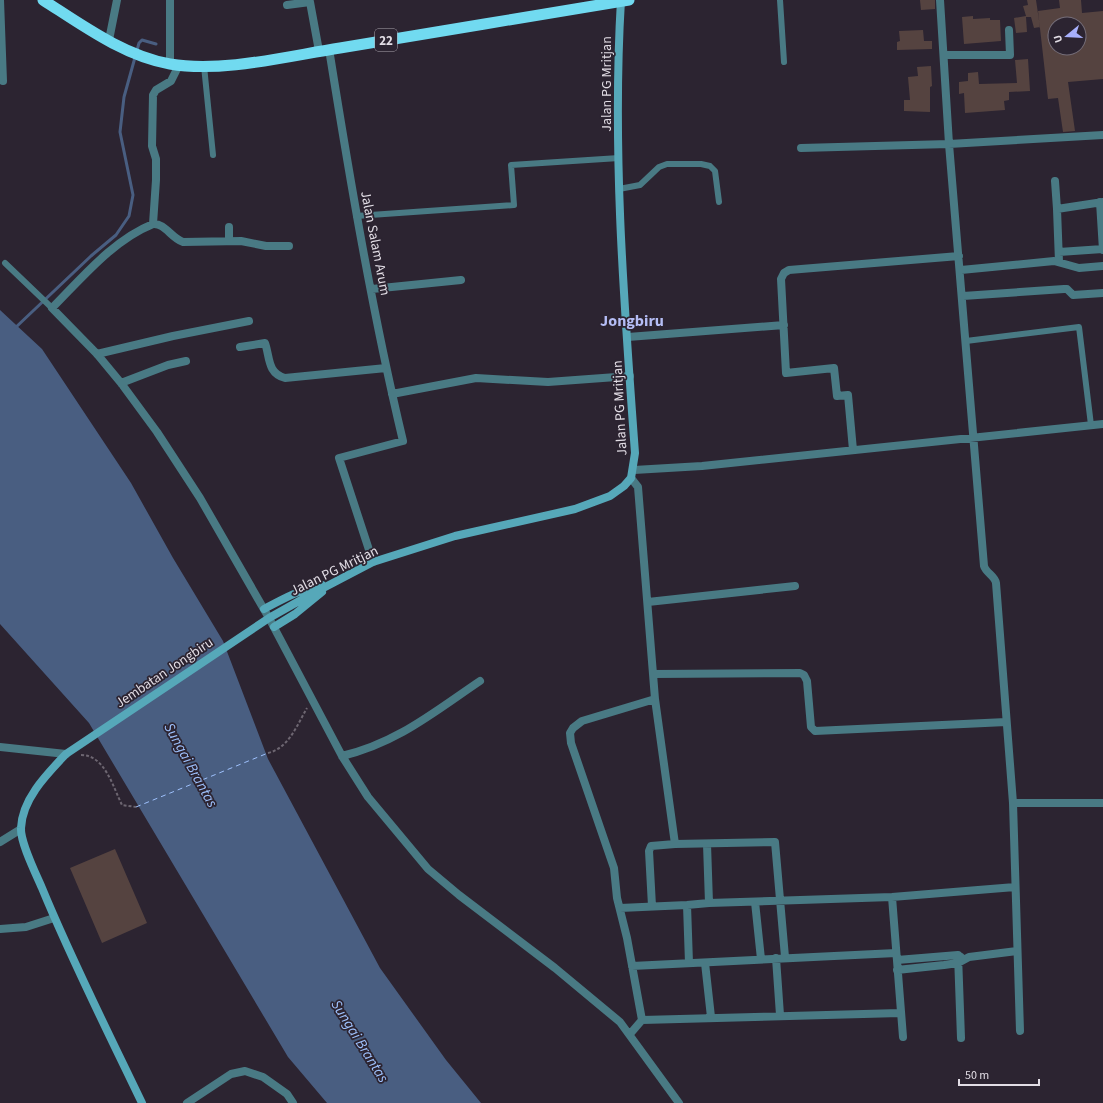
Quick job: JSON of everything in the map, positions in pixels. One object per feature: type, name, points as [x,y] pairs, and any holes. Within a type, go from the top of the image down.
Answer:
[{"type":"highway","name":"22","points":[[44,0],[109,40],[142,57],[175,65],[204,66],[262,61],[624,0]]},
{"type":"main road","name":"Jalan PG Mritjan","points":[[256,626],[373,562],[455,536],[575,509],[610,496],[624,486],[632,474],[635,453],[619,189],[619,34],[624,0]]},
{"type":"main road","points":[[264,609],[289,596],[311,588],[331,584]]},
{"type":"main road","points":[[274,627],[300,610],[331,584]]},
{"type":"main road","name":"Jembatan Jongbiru","points":[[21,829],[22,818],[30,799],[46,775],[66,754],[86,739],[256,626]]},
{"type":"main road","points":[[21,829],[30,861],[54,918],[142,1103]]},
{"type":"street","points":[[0,0],[4,81]]},
{"type":"street","points":[[109,40],[117,0]]},
{"type":"street","points":[[153,224],[156,159],[152,146],[153,95],[156,90],[171,81],[175,65],[170,0]]},
{"type":"street","points":[[940,0],[949,144],[961,270],[984,566],[986,572],[996,581],[1012,803],[1018,1032]]},
{"type":"street","name":"Jalan Salam Arum","points":[[287,5],[310,2],[324,50],[356,216],[372,289],[386,368],[403,441],[339,458],[373,562]]},
{"type":"street","points":[[944,55],[1010,55],[1009,30]]},
{"type":"street","points":[[801,148],[949,144],[1103,135]]},
{"type":"street","points":[[1055,181],[1059,262]]},
{"type":"street","points":[[1057,209],[1101,202],[1103,250],[1059,252]]},
{"type":"street","points":[[289,246],[266,246],[248,242],[229,241],[183,242],[174,238],[161,226],[153,224],[133,234],[106,255],[52,308],[97,354],[121,383],[157,432],[200,498],[274,627],[342,756],[368,797],[428,869],[459,895],[555,968],[620,1022],[679,1103]]},
{"type":"street","points":[[229,227],[229,241]]},
{"type":"street","points":[[853,450],[848,395],[837,396],[834,368],[786,374],[781,280],[784,273],[789,270],[959,256]]},
{"type":"street","points":[[961,270],[1059,262],[1069,267],[1079,268],[1103,266]]},
{"type":"street","points":[[372,289],[460,280]]},
{"type":"street","points":[[963,296],[1064,289],[1067,289],[1074,295],[1103,293]]},
{"type":"street","points":[[97,354],[174,336],[249,321]]},
{"type":"street","points":[[628,337],[784,325]]},
{"type":"street","points":[[240,347],[265,343],[272,371],[276,375],[284,378],[386,368]]},
{"type":"street","points":[[121,383],[168,365],[186,361]]},
{"type":"street","points":[[392,394],[476,378],[548,382],[630,376]]},
{"type":"street","points":[[676,844],[655,699],[638,487],[632,474],[1103,424]]},
{"type":"street","points":[[648,602],[795,586]]},
{"type":"street","points":[[653,674],[800,673],[804,675],[807,681],[811,727],[815,731],[1006,722]]},
{"type":"street","points":[[342,756],[380,744],[405,732],[480,681]]},
{"type":"street","points":[[642,1020],[617,898],[614,868],[608,846],[583,781],[571,743],[570,733],[573,728],[582,721],[655,699]]},
{"type":"street","points":[[0,747],[66,754]]},
{"type":"street","points":[[1012,803],[1103,803]]},
{"type":"street","points":[[0,842],[21,829]]},
{"type":"street","points":[[652,906],[649,851],[653,845],[774,842],[785,957]]},
{"type":"street","points":[[707,844],[709,903]]},
{"type":"street","points":[[620,908],[892,896],[1015,887]]},
{"type":"street","points":[[892,896],[903,1037]]},
{"type":"street","points":[[755,902],[761,958]]},
{"type":"street","points":[[687,905],[689,963]]},
{"type":"street","points":[[0,930],[26,927],[54,918]]},
{"type":"street","points":[[897,970],[960,959],[1015,952]]},
{"type":"street","points":[[632,966],[705,963],[785,957],[896,957],[960,959]]},
{"type":"street","points":[[776,958],[780,1015]]},
{"type":"street","points":[[960,959],[961,1038]]},
{"type":"street","points":[[705,963],[711,1018]]},
{"type":"street","points":[[630,1034],[642,1020],[780,1015],[900,1013]]},
{"type":"street","points":[[187,1103],[231,1074],[246,1071],[263,1077],[287,1094],[293,1103]]},
{"type":"lane","points":[[780,0],[784,62]]},
{"type":"lane","points":[[204,66],[213,155]]},
{"type":"lane","points":[[356,216],[514,205],[511,165],[619,158]]},
{"type":"lane","points":[[619,189],[640,186],[659,167],[666,164],[701,164],[710,166],[715,171],[720,202]]},
{"type":"lane","points":[[5,263],[52,308]]},
{"type":"lane","points":[[966,341],[1079,327],[1091,425]]},
{"type":"path","points":[[268,754],[277,751],[284,746],[312,700]]},
{"type":"path","points":[[66,754],[86,755],[102,764],[122,805],[136,807]]},
{"type":"water","name":"Sungai Brantas","points":[[0,310],[42,349],[131,483],[173,558],[223,641],[268,759],[380,968],[446,1060],[481,1103],[327,1103],[288,1057],[89,723],[0,624]]},
{"type":"building","points":[[920,0],[935,0],[935,9],[921,10]]},
{"type":"building","points":[[1027,0],[1036,0],[1040,27],[1034,28],[1031,17],[1026,17],[1027,32],[1016,33],[1014,18],[1026,16],[1023,6],[1028,5]]},
{"type":"building","points":[[1059,0],[1081,0],[1082,13],[1103,11],[1103,79],[1068,82],[1075,131],[1063,132],[1058,98],[1048,99],[1038,11],[1060,8]]},
{"type":"building","points":[[973,16],[973,19],[990,18],[990,20],[1000,20],[1001,41],[964,44],[962,17]]},
{"type":"building","points":[[923,30],[924,41],[932,41],[932,49],[897,50],[897,42],[900,41],[899,31]]},
{"type":"building","points":[[1028,59],[1030,91],[1009,92],[1009,100],[1004,101],[1005,110],[965,113],[964,93],[959,94],[959,82],[968,81],[968,73],[978,72],[979,84],[1017,83],[1015,60]]},
{"type":"building","points":[[931,66],[932,86],[930,87],[930,112],[904,111],[904,100],[910,100],[908,77],[918,76],[917,67]]},
{"type":"building","points":[[115,849],[147,923],[102,943],[70,868]]},
{"type":"waterway","points":[[15,328],[91,256],[116,235],[129,216],[133,195],[120,132],[124,97],[139,43],[142,40],[156,44]]},
{"type":"ferry route","points":[[136,807],[268,753]]},
{"type":"district","name":"Jongbiru","points":[[632,320]]}]
